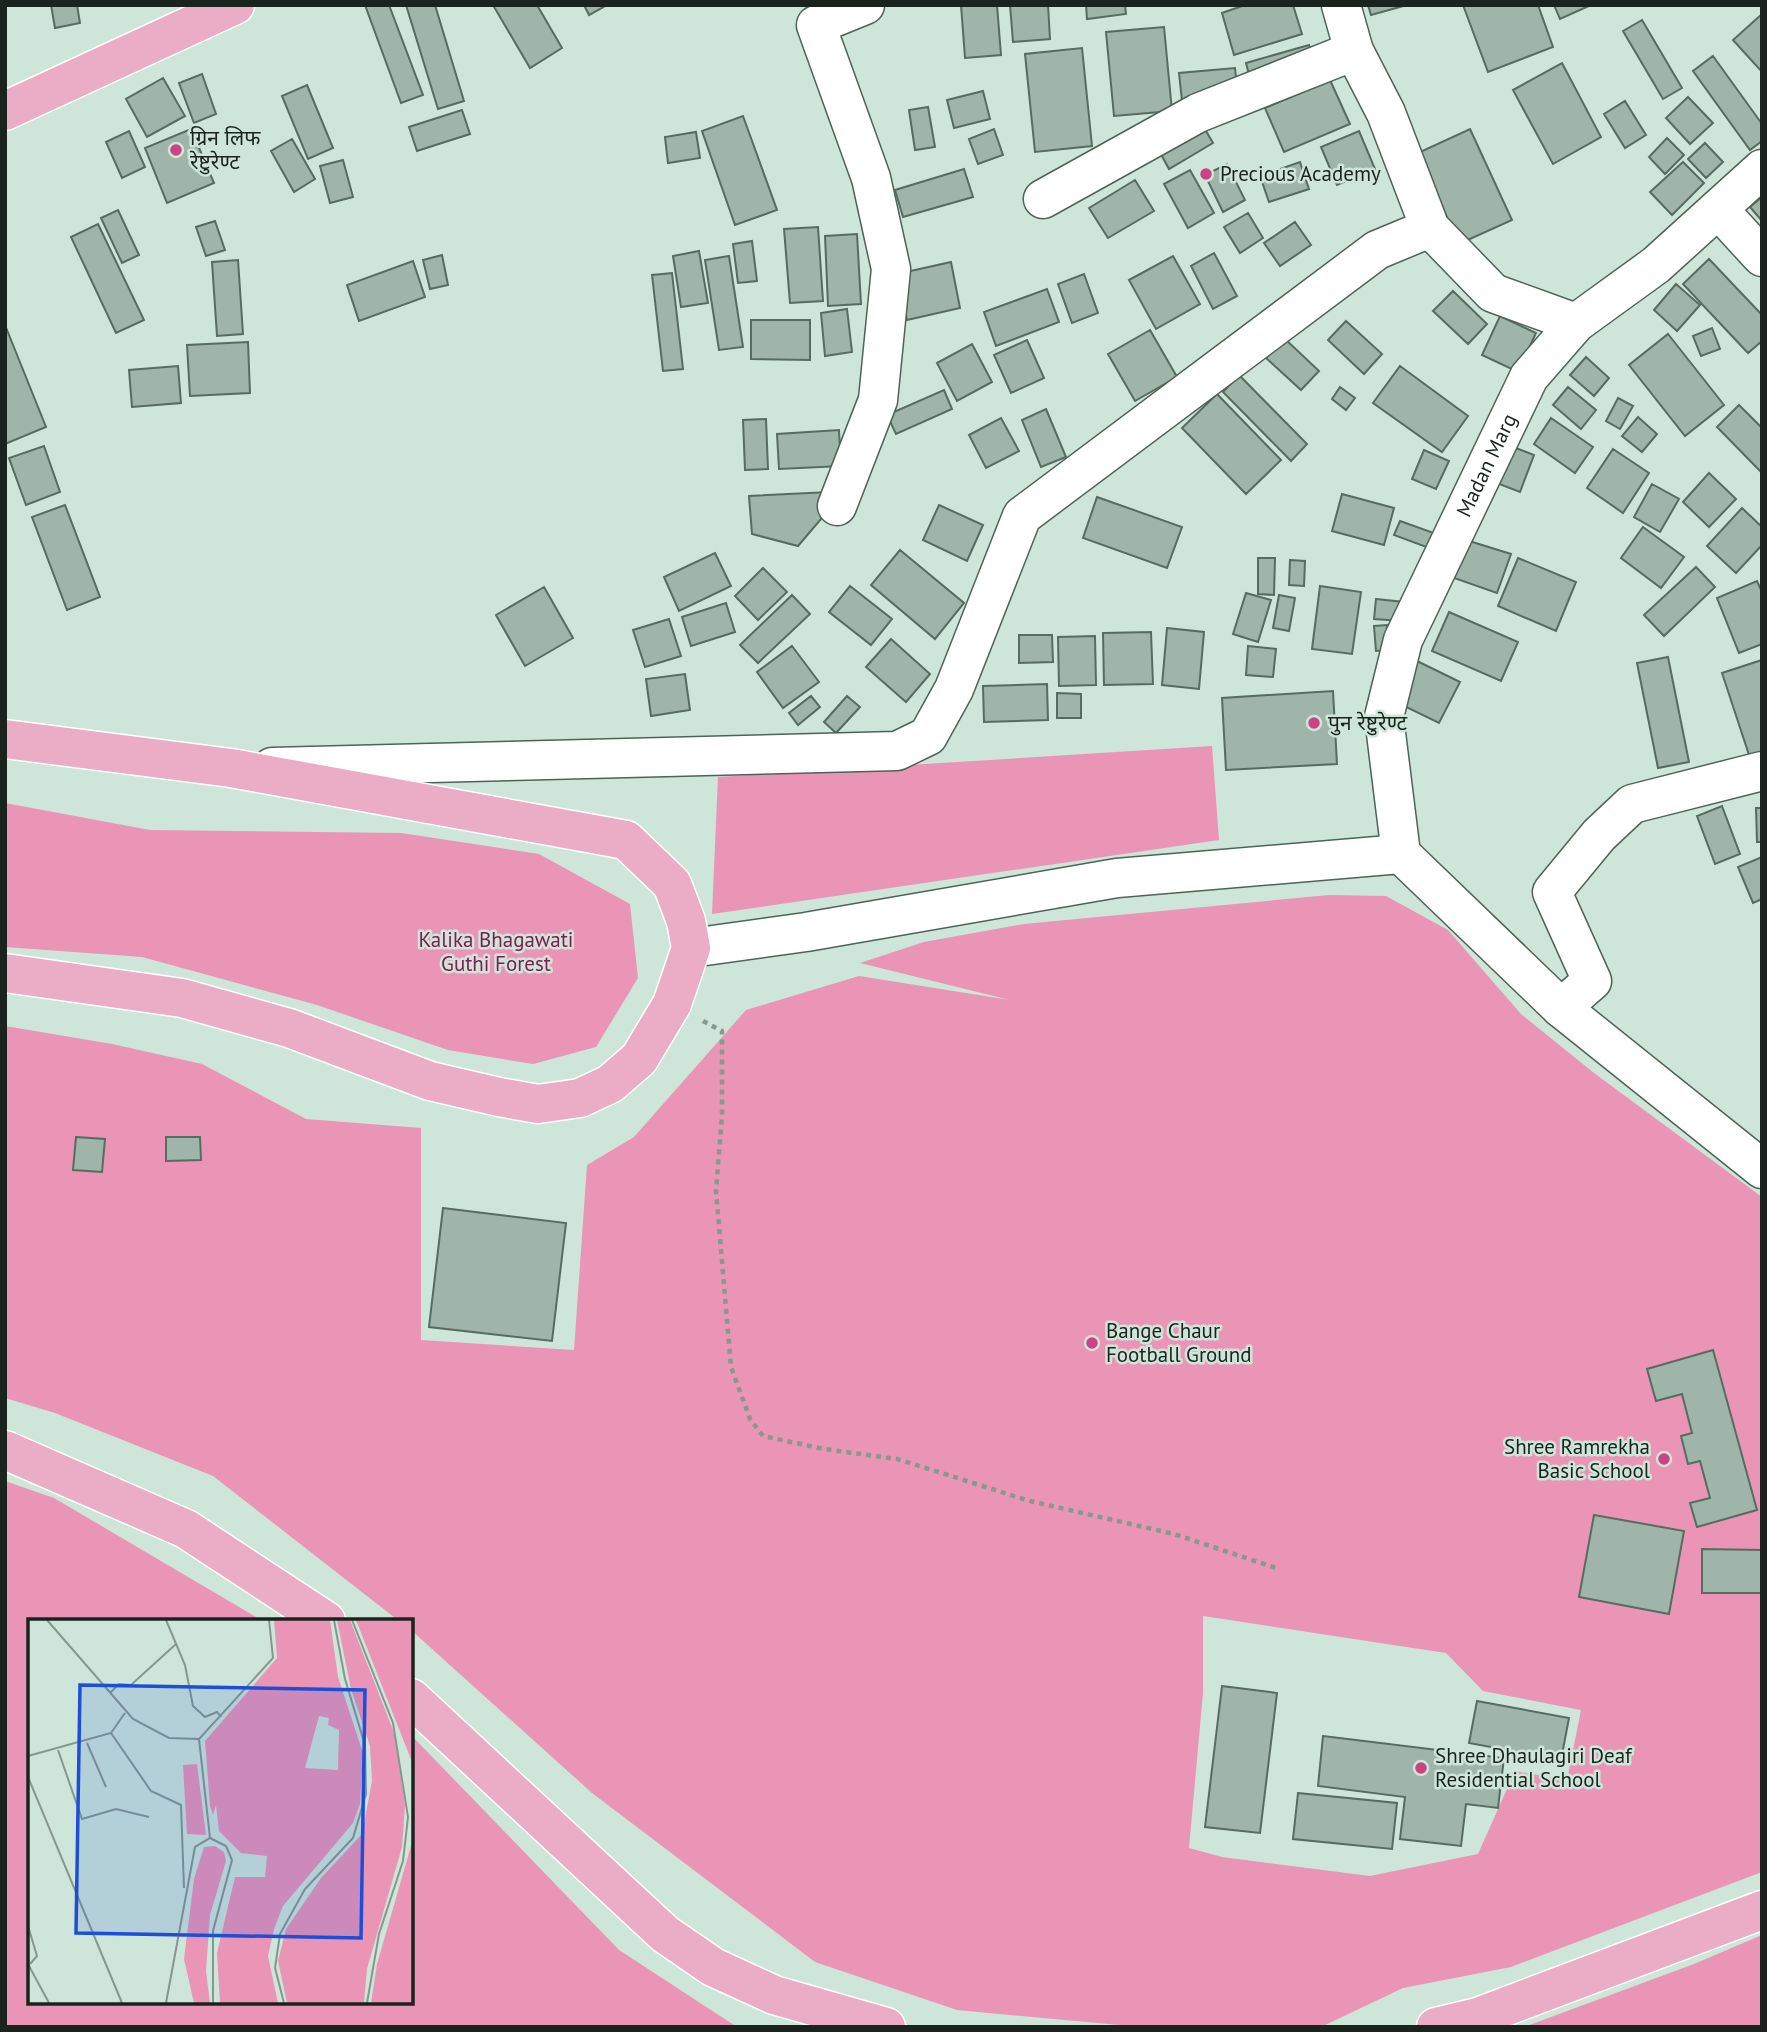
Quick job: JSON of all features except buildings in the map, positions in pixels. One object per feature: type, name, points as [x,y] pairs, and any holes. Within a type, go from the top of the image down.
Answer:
[{"type":"main road","points":[[5,111],[235,5]]},
{"type":"main road","points":[[5,739],[232,768],[626,840],[672,884],[686,921],[691,948],[672,1004],[639,1059],[610,1084],[580,1098],[538,1104],[430,1081],[289,1028],[182,998],[5,974]]},
{"type":"main road","points":[[5,1450],[186,1529],[323,1619]]},
{"type":"main road","points":[[413,1700],[665,1934],[713,1967],[774,1995],[886,2027]]},
{"type":"main road","points":[[1436,2027],[1478,2017],[1762,1910]]},
{"type":"street","points":[[837,506],[878,401],[891,269],[871,178],[816,25],[865,5]]},
{"type":"street","points":[[1341,5],[1354,51],[1386,113],[1430,228],[1493,293],[1576,323]]},
{"type":"street","points":[[1043,199],[1198,113],[1354,51]]},
{"type":"street","name":"Madan Marg","points":[[1401,854],[1384,717],[1403,640],[1529,377],[1576,323],[1656,265],[1762,169]]},
{"type":"street","points":[[1718,209],[1762,257]]},
{"type":"street","points":[[232,768],[897,751],[928,736],[954,689],[1022,516],[1377,250],[1430,228]]},
{"type":"street","points":[[1561,1008],[1592,981],[1552,892],[1599,835],[1632,804],[1762,771]]},
{"type":"street","points":[[691,948],[806,932],[1117,878],[1401,854],[1561,1008],[1762,1169]]},
{"type":"path","points":[[672,1004],[722,1031],[722,1116],[716,1191],[731,1367],[750,1419],[763,1436],[824,1449],[897,1459],[1030,1501],[1174,1534],[1279,1569]]},
{"type":"green space","points":[[1212,746],[1219,840],[712,914],[718,777]]},
{"type":"green space","name":"Kalika Bhagawati Guthi Forest","points":[[5,803],[150,830],[401,833],[539,854],[630,904],[638,978],[596,1047],[533,1064],[448,1050],[317,1005],[142,957],[5,947]]},
{"type":"green space","points":[[1329,895],[1386,896],[1448,930],[1521,1014],[1594,1073],[1762,1197],[1762,1872],[1511,1967],[1403,1988],[1321,2027],[1141,2027],[957,2010],[815,1962],[592,1793],[413,1632],[413,1619],[396,1619],[213,1476],[55,1413],[5,1398],[5,1026],[112,1044],[202,1064],[306,1119],[421,1128],[421,1340],[574,1350],[587,1165],[634,1137],[746,1010],[859,976],[1010,1000],[860,963],[924,942],[1024,924]],"holes":[[[1203,1616],[1446,1653],[1483,1691],[1581,1710],[1567,1780],[1515,1771],[1478,1854],[1370,1876],[1222,1857],[1189,1848],[1203,1693]]]},
{"type":"green space","points":[[5,1481],[54,1498],[260,1619],[28,1619],[28,2004],[413,2004],[413,1737],[619,1950],[737,2027],[5,2027]]},
{"type":"green space","points":[[1762,1935],[1762,2027],[1524,2027],[1694,1964]]},
{"type":"place","name":"ग्रिन लिफ रेष्टुरेण्ट","points":[[176,150]]},
{"type":"place","name":"Precious Academy","points":[[1206,174]]},
{"type":"place","name":"पुन रेष्टुरेण्ट","points":[[1314,723]]},
{"type":"place","name":"Bange Chaur Football Ground","points":[[1092,1343]]},
{"type":"place","name":"Shree Ramrekha Basic School","points":[[1664,1459]]},
{"type":"place","name":"Shree Dhaulagiri Deaf Residential School","points":[[1421,1768]]}]
